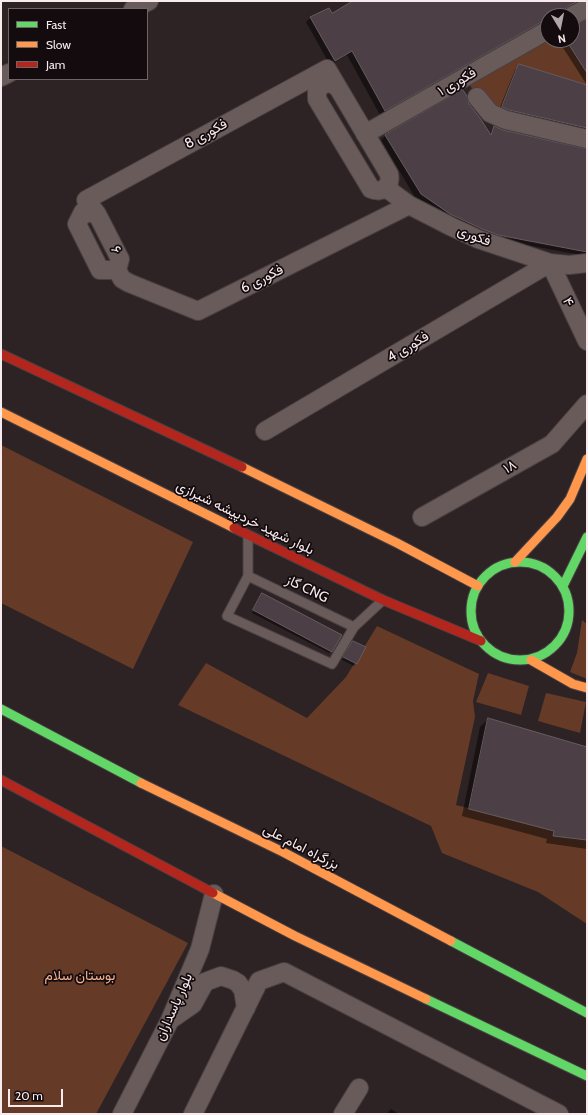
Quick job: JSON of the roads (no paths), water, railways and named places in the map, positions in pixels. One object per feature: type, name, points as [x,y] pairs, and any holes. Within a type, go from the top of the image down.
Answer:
[{"type":"main road","points":[[1,354],[260,475],[397,543],[478,586]]},
{"type":"main road","name":"بلوار شهید خردپیشه شیرازی","points":[[1,412],[248,535],[383,600],[481,641]]},
{"type":"main road","points":[[515,562],[557,517],[570,499],[587,459]]},
{"type":"main road","points":[[563,586],[587,537]]},
{"type":"main road","points":[[515,562],[534,564],[551,572],[563,586],[573,607],[564,636],[550,651],[531,660],[520,661],[498,656],[488,649],[481,641],[472,624],[471,604],[478,586],[485,577],[494,570],[515,562]]},
{"type":"main road","points":[[531,660],[574,684],[587,688]]},
{"type":"main road","name":"بزرگراه امام علی","points":[[1,708],[145,785],[283,852],[587,1013]]},
{"type":"main road","points":[[1,780],[295,936],[587,1076]]},
{"type":"main road","points":[[1,790],[42,802]]},
{"type":"street","points":[[135,8],[149,1]]},
{"type":"street","name":"فکوری ۱","points":[[365,134],[540,35]]},
{"type":"street","name":"فکوری 8","points":[[98,214],[86,200],[327,69],[337,87]]},
{"type":"street","name":"فکوری","points":[[337,87],[331,83],[323,84],[319,87],[316,94],[318,102],[371,189],[379,191],[386,188],[409,205],[478,239],[550,263],[569,265],[587,263]]},
{"type":"street","points":[[337,87],[389,174],[390,182],[386,188]]},
{"type":"street","points":[[477,97],[490,113],[506,120],[587,139]]},
{"type":"street","name":"فکوری 6","points":[[117,270],[122,279],[128,283],[198,312],[409,205]]},
{"type":"street","name":"۶","points":[[98,214],[83,212],[77,224],[100,270],[117,270]]},
{"type":"street","name":"۴","points":[[550,263],[587,341]]},
{"type":"street","name":"فکوری 4","points":[[265,431],[550,263]]},
{"type":"street","name":"فکوری","points":[[569,265],[587,276]]},
{"type":"street","name":"۱۸","points":[[422,517],[552,444],[587,404]]},
{"type":"street","name":"بلوار پاسداران","points":[[122,1114],[170,1020],[200,950],[214,894]]},
{"type":"street","points":[[193,1114],[259,981],[284,972],[559,1114]]},
{"type":"street","points":[[170,1020],[193,1004],[204,982],[221,976],[238,983],[243,990],[246,1008]]},
{"type":"street","points":[[344,1114],[359,1088]]},
{"type":"lane","points":[[248,535],[248,576],[227,616],[332,664],[354,627],[383,600]]},
{"type":"lane","name":"گاز CNG","points":[[248,576],[354,627]]},
{"type":"park label","name":"بوستان سلام","points":[[80,976]]}]
